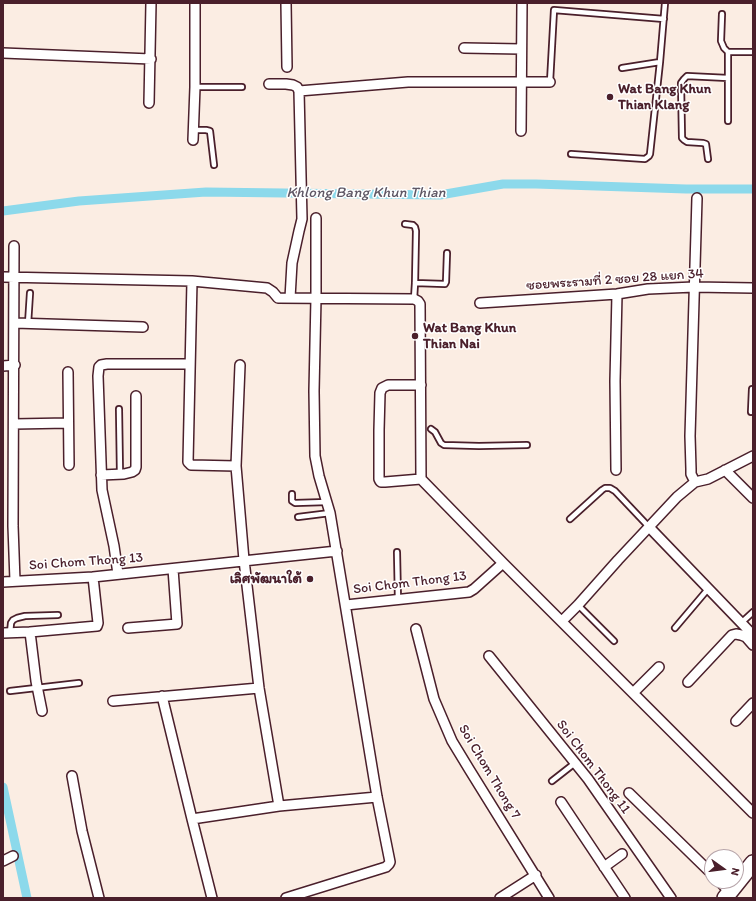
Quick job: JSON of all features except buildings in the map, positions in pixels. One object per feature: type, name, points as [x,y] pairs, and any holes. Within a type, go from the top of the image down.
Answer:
[{"type":"main road","points":[[728,895],[753,863]]},
{"type":"street","points":[[149,103],[151,3]]},
{"type":"street","points":[[193,140],[195,87],[195,3]]},
{"type":"street","points":[[286,3],[287,66]]},
{"type":"street","points":[[521,131],[522,3]]},
{"type":"street","points":[[464,48],[521,49]]},
{"type":"street","points":[[3,53],[151,59]]},
{"type":"street","points":[[299,91],[408,82],[550,82]]},
{"type":"street","points":[[269,84],[293,85],[298,87],[299,91],[302,219],[298,231],[292,263],[290,298]]},
{"type":"street","points":[[695,482],[690,468],[690,436],[697,198]]},
{"type":"street","points":[[316,218],[314,391],[315,456],[319,476],[330,513],[337,551]]},
{"type":"street","points":[[14,246],[15,365],[13,526],[15,581]]},
{"type":"street","points":[[3,277],[15,276],[192,281],[267,288],[277,297],[414,299],[418,301],[420,304],[423,429],[421,479],[753,813]]},
{"type":"street","points":[[192,281],[188,462],[191,465],[236,466]]},
{"type":"street","name":"ซอยพระรามที่ 2 ซอย 28 แยก 34","points":[[480,303],[617,294],[648,289],[694,287],[753,288]]},
{"type":"street","points":[[616,470],[615,381],[617,294]]},
{"type":"street","points":[[14,323],[143,327]]},
{"type":"street","points":[[118,574],[114,546],[102,490],[98,376],[100,367],[107,364],[190,364]]},
{"type":"street","points":[[3,366],[15,365]]},
{"type":"street","points":[[240,365],[236,466],[244,560],[259,688],[279,806]]},
{"type":"street","points":[[68,372],[69,465]]},
{"type":"street","points":[[421,386],[388,385],[382,388],[380,393],[379,437],[379,479],[381,482],[421,479]]},
{"type":"street","points":[[101,475],[120,474],[135,470],[136,396]]},
{"type":"street","points":[[14,424],[68,424]]},
{"type":"street","points":[[562,621],[677,497],[695,482],[708,479],[753,456]]},
{"type":"street","points":[[725,470],[753,498]]},
{"type":"street","points":[[3,526],[13,526]]},
{"type":"street","points":[[648,527],[753,635]]},
{"type":"street","name":"Soi Chom Thong 13","points":[[3,582],[92,577],[337,551],[346,605],[469,592],[503,563]]},
{"type":"street","points":[[128,628],[177,624],[173,568]]},
{"type":"street","points":[[6,633],[98,625],[92,577]]},
{"type":"street","points":[[286,898],[386,866],[390,862],[377,797],[346,605]]},
{"type":"street","name":"Soi Chom Thong 7","points":[[416,629],[434,699],[452,741],[549,898]]},
{"type":"street","points":[[30,632],[37,687],[42,711]]},
{"type":"street","points":[[688,682],[732,635],[736,634],[746,637],[753,645]]},
{"type":"street","name":"Soi Chom Thong 11","points":[[489,656],[598,793],[671,898]]},
{"type":"street","points":[[633,693],[659,667]]},
{"type":"street","points":[[113,701],[259,688]]},
{"type":"street","points":[[162,696],[212,898]]},
{"type":"street","points":[[736,721],[753,703]]},
{"type":"street","points":[[72,776],[82,832],[99,898]]},
{"type":"street","points":[[629,793],[704,866]]},
{"type":"street","points":[[192,819],[279,806],[377,797]]},
{"type":"street","points":[[561,802],[624,898]]},
{"type":"street","points":[[604,867],[622,854]]},
{"type":"street","points":[[3,861],[13,856]]},
{"type":"street","points":[[500,898],[536,875]]},
{"type":"lane","points":[[571,154],[648,158],[650,154],[665,3]]},
{"type":"lane","points":[[550,82],[554,10],[664,19]]},
{"type":"lane","points":[[722,14],[721,41],[724,48],[728,52],[728,121]]},
{"type":"lane","points":[[728,52],[753,52]]},
{"type":"lane","points":[[622,68],[660,62]]},
{"type":"lane","points":[[708,159],[706,144],[687,142],[682,138],[682,83],[684,78],[687,76],[728,78]]},
{"type":"lane","points":[[195,87],[242,87]]},
{"type":"lane","points":[[194,130],[210,131],[214,165]]},
{"type":"lane","points":[[405,224],[413,225],[416,229],[416,283],[414,299]]},
{"type":"lane","points":[[416,283],[445,284],[447,253]]},
{"type":"lane","points":[[28,324],[30,293]]},
{"type":"lane","points":[[751,412],[753,389]]},
{"type":"lane","points":[[119,409],[120,474]]},
{"type":"lane","points":[[431,429],[441,443],[444,444],[479,446],[527,445]]},
{"type":"lane","points":[[570,519],[602,490],[605,488],[610,488],[615,491],[648,527]]},
{"type":"lane","points":[[292,494],[292,501],[295,503],[327,502]]},
{"type":"lane","points":[[298,517],[330,513]]},
{"type":"lane","points":[[397,552],[398,600]]},
{"type":"lane","points":[[674,628],[708,589]]},
{"type":"lane","points":[[578,605],[614,641]]},
{"type":"lane","points":[[741,622],[753,612]]},
{"type":"lane","points":[[6,633],[13,620],[17,618],[25,616],[58,615]]},
{"type":"lane","points":[[10,691],[79,683]]},
{"type":"lane","points":[[552,781],[574,763]]},
{"type":"waterway","name":"Khlong Bang Khun Thian","points":[[3,211],[79,201],[206,192],[440,195],[503,184],[686,189],[753,189]]},
{"type":"waterway","points":[[3,787],[27,898]]},
{"type":"place","name":"Wat Bang Khun Thian Klang","points":[[610,97]]},
{"type":"place","name":"Wat Bang Khun Thian Nai","points":[[415,336]]},
{"type":"place","name":"เลิศพัฒนาใต้","points":[[310,579]]}]
